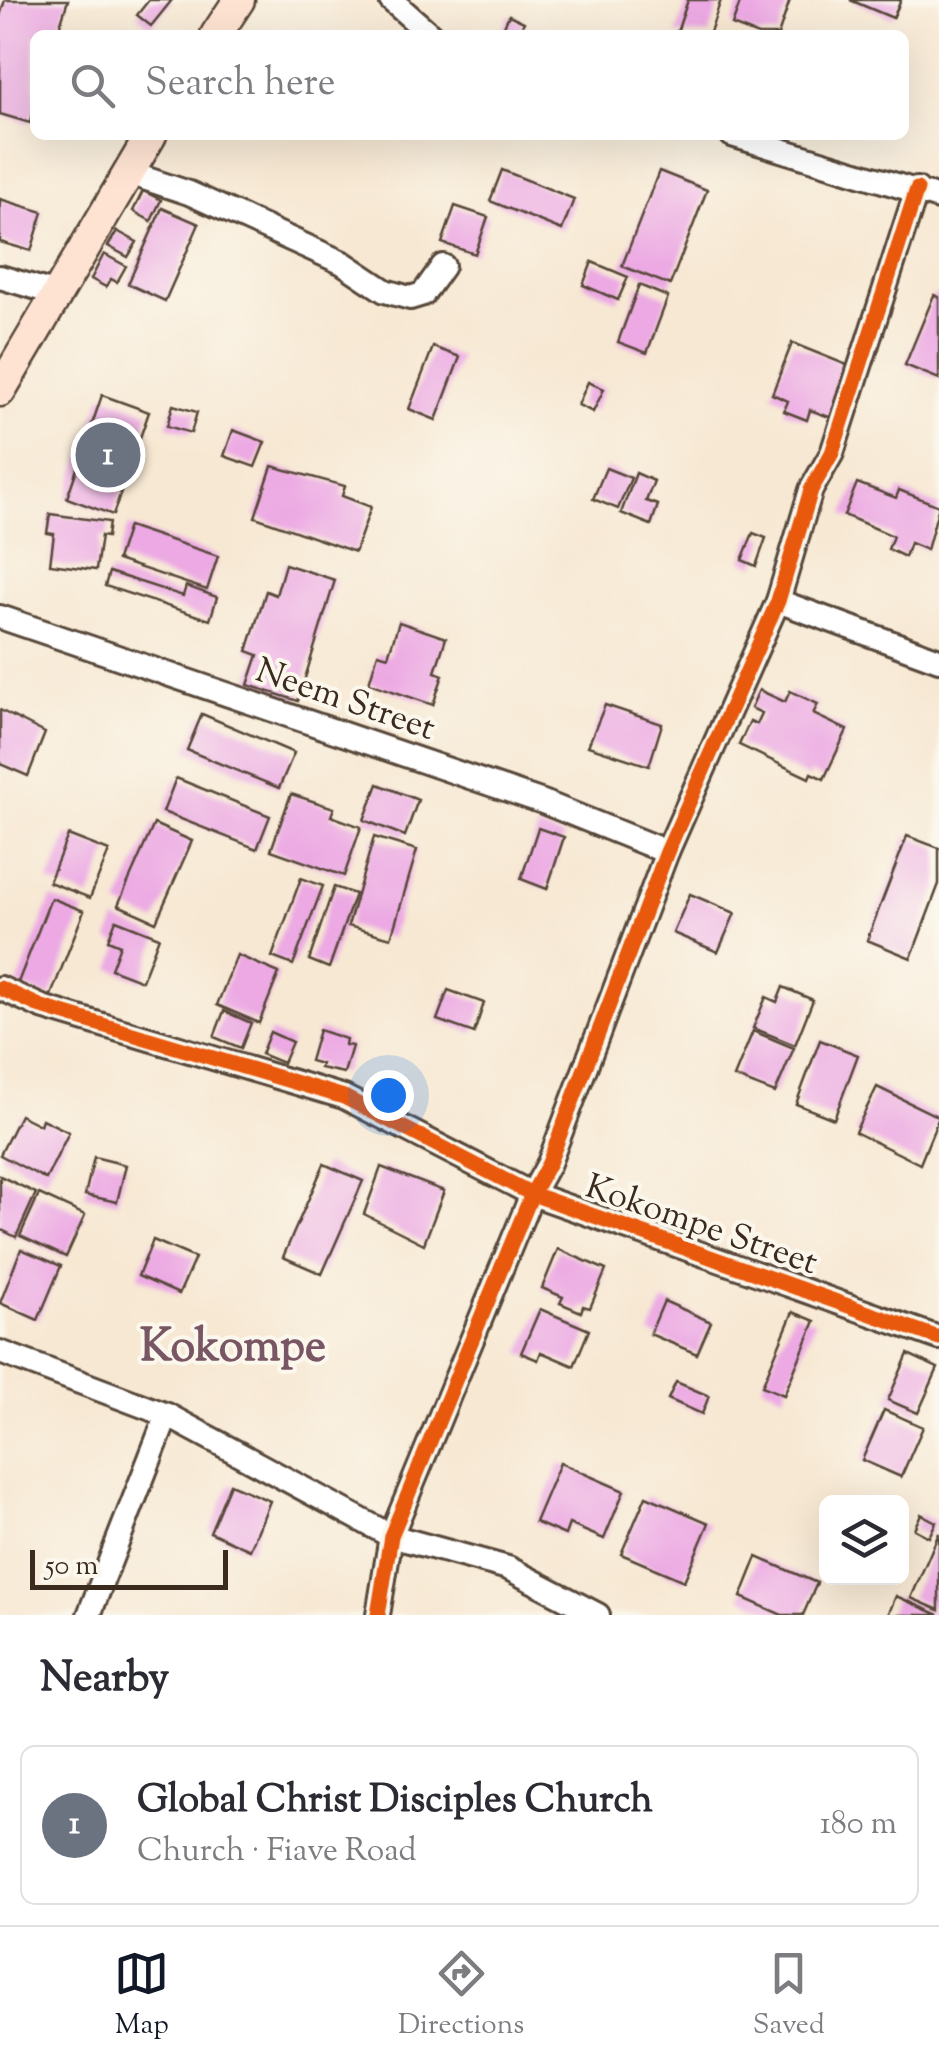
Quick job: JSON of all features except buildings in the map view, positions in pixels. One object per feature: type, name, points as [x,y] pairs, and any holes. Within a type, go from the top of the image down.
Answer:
[{"type":"street","points":[[219,30],[239,0]]},
{"type":"street","points":[[391,0],[426,30]]},
{"type":"street","points":[[0,391],[54,293],[148,140]]},
{"type":"street","points":[[749,140],[939,198]]},
{"type":"street","points":[[126,172],[224,209],[343,263],[399,296],[423,294],[443,266]]},
{"type":"street","points":[[378,1615],[392,1536],[532,1194],[549,1163],[667,852],[778,601],[791,546],[811,490],[832,452],[916,189]]},
{"type":"street","points":[[0,277],[54,293]]},
{"type":"street","points":[[778,601],[939,660]]},
{"type":"street","name":"Neem Street","points":[[0,617],[543,802],[667,852]]},
{"type":"street","name":"Kokompe Street","points":[[0,988],[42,1007],[344,1097],[532,1194],[939,1338]]},
{"type":"street","points":[[0,1352],[167,1415],[392,1536],[508,1568],[598,1615]]},
{"type":"street","points":[[89,1615],[167,1415]]},
{"type":"cycle path","points":[[378,1615],[391,1536],[532,1194],[549,1163],[667,852],[778,601],[811,490],[832,453],[917,189]]},
{"type":"cycle path","points":[[0,988],[42,1007],[344,1097],[532,1194],[939,1338]]},
{"type":"place","name":"Global Christ Disciples Church","points":[[108,455]]},
{"type":"district","name":"Kokompe","points":[[233,1344]]}]
